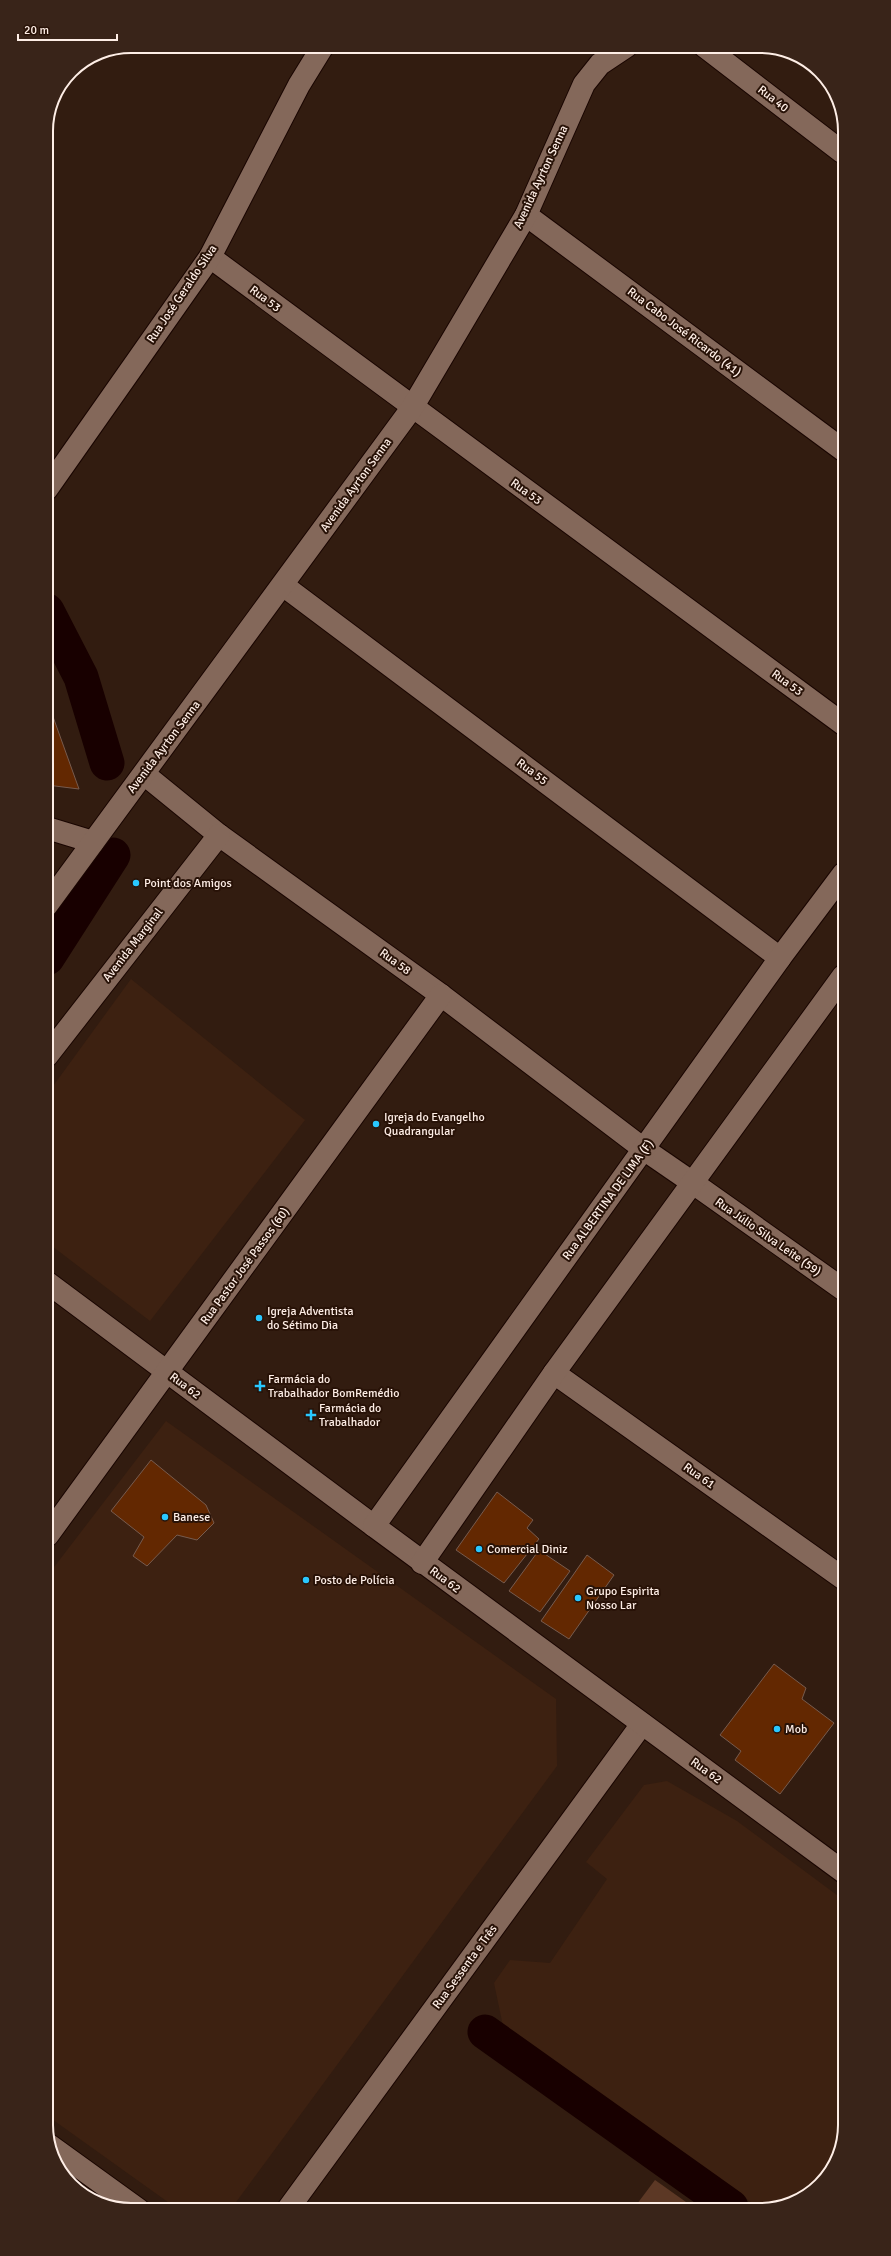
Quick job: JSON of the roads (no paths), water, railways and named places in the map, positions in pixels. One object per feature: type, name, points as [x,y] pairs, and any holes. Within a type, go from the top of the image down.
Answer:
[{"type":"street","name":"Rua José Geraldo Silva","points":[[53,480],[210,257],[299,85],[319,53]]},
{"type":"street","name":"Avenida Ayrton Senna","points":[[53,897],[284,586],[412,408],[526,214],[584,84],[600,64],[616,53]]},
{"type":"street","name":"Rua 40","points":[[713,53],[838,149]]},
{"type":"street","name":"Rua Cabo José Ricardo (41)","points":[[526,214],[838,447]]},
{"type":"street","name":"Rua 53","points":[[210,257],[412,408],[838,720]]},
{"type":"street","name":"Rua 55","points":[[284,586],[780,958]]},
{"type":"street","name":"Rua 58","points":[[144,774],[219,834],[440,995],[645,1150]]},
{"type":"street","points":[[53,830],[93,842]]},
{"type":"street","name":"Avenida Marginal","points":[[53,1050],[219,834]]},
{"type":"street","name":"Rua ALBERTINA DE LIMA (F)","points":[[374,1526],[645,1150],[780,958],[838,881]]},
{"type":"street","points":[[422,1563],[554,1373],[838,983]]},
{"type":"street","name":"Rua Pastor José Passos (60)","points":[[53,1529],[440,995]]},
{"type":"street","name":"Rua Júlio Silva Leite (59)","points":[[645,1150],[838,1286]]},
{"type":"street","name":"Rua 62","points":[[53,1287],[422,1563],[838,1868]]},
{"type":"street","name":"Rua 61","points":[[554,1373],[838,1575]]},
{"type":"street","name":"Rua Sessenta e Três","points":[[292,2203],[642,1724]]},
{"type":"street","points":[[58,2151],[129,2203]]},
{"type":"waterway","points":[[53,623],[81,677],[107,763]]},
{"type":"waterway","points":[[53,949],[113,855]]},
{"type":"waterway","points":[[485,2032],[725,2203]]},
{"type":"place","name":"Point dos Amigos","points":[[136,883]]},
{"type":"place","name":"Igreja do Evangelho Quadrangular","points":[[376,1124]]},
{"type":"place","name":"Igreja Adventista do Sétimo Dia","points":[[259,1318]]},
{"type":"place","name":"Farmácia do Trabalhador BomRemédio","points":[[260,1386]]},
{"type":"place","name":"Farmácia do Trabalhador","points":[[311,1415]]},
{"type":"place","name":"Banese","points":[[165,1517]]},
{"type":"place","name":"Comercial Diniz","points":[[479,1549]]},
{"type":"place","name":"Posto de Polícia","points":[[306,1580]]},
{"type":"place","name":"Grupo Espirita Nosso Lar","points":[[578,1598]]},
{"type":"place","name":"Mob","points":[[777,1729]]}]
